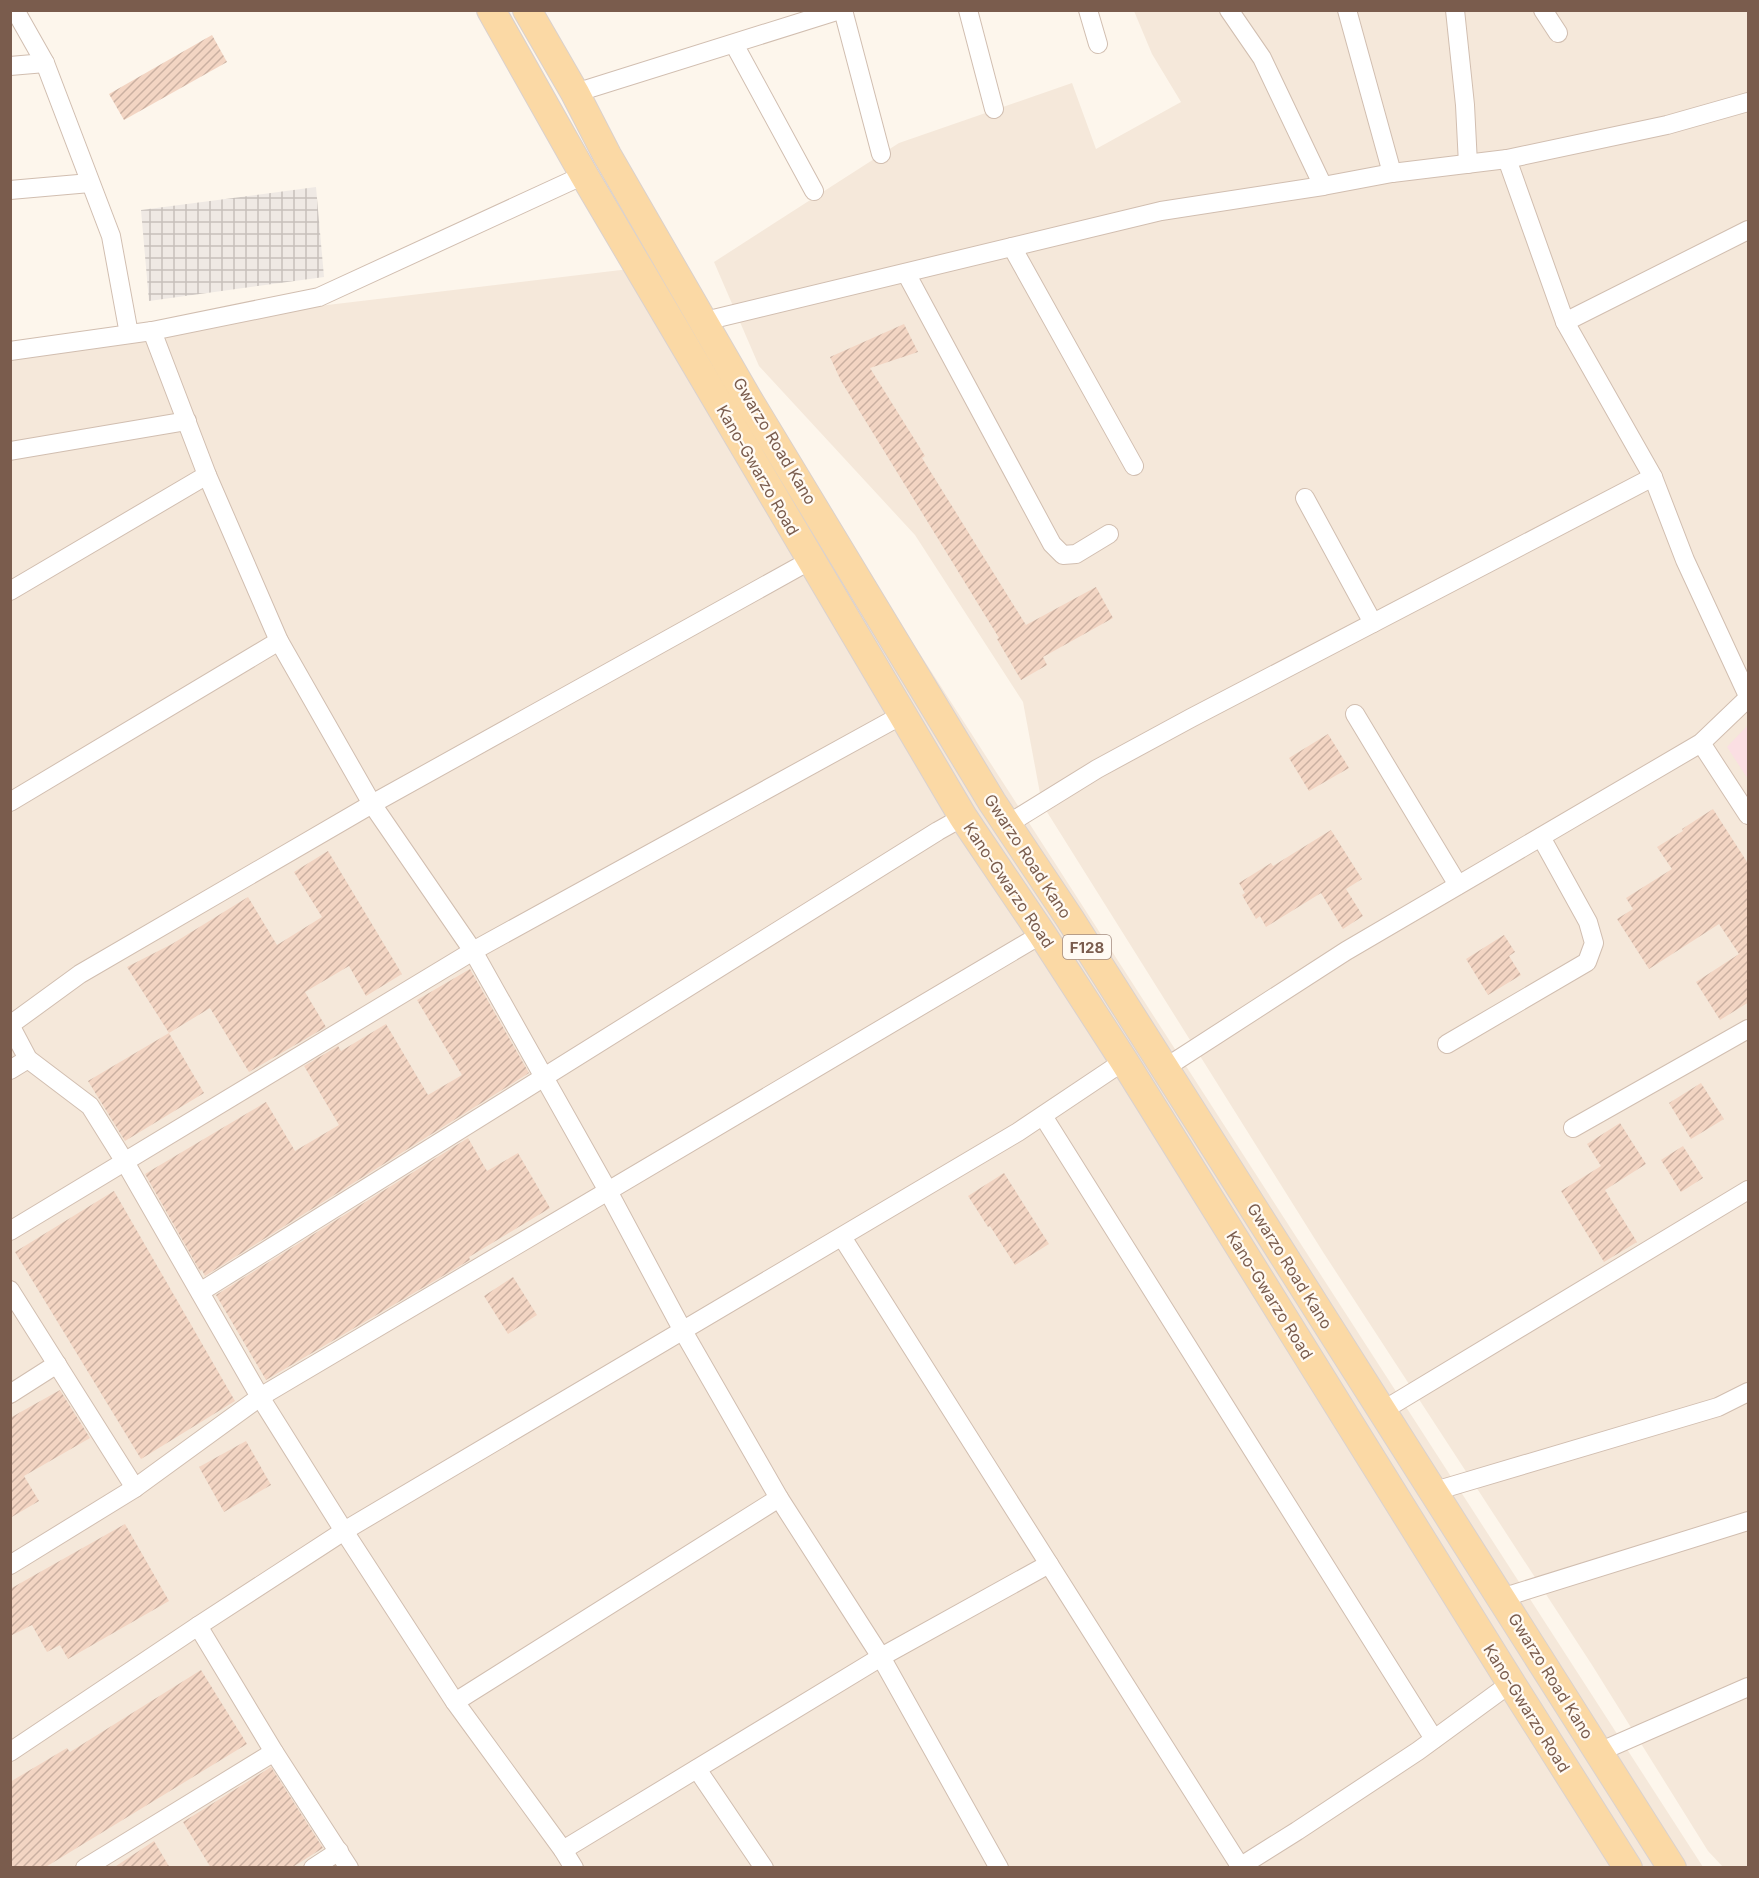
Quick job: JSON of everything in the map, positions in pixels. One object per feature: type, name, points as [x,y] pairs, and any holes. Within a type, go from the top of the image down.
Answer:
[{"type":"main road","name":"Kano-Gwarzo Road","points":[[491,10],[584,175],[963,817],[1124,1061],[1628,1868]]},
{"type":"main road","name":"Gwarzo Road Kano","points":[[527,10],[575,93],[607,155],[748,399],[992,802],[1435,1491],[1672,1868]]},
{"type":"main road","points":[[1239,1246],[1265,1226]]},
{"type":"street","points":[[15,10],[45,63],[111,236],[129,334]]},
{"type":"street","points":[[575,93],[841,10],[881,154]]},
{"type":"street","points":[[968,10],[994,109]]},
{"type":"street","points":[[1088,10],[1098,44]]},
{"type":"street","points":[[1229,10],[1262,58],[1323,186]]},
{"type":"street","points":[[1347,10],[1392,173]]},
{"type":"street","points":[[1455,10],[1465,105],[1468,164]]},
{"type":"street","points":[[1543,10],[1558,33]]},
{"type":"street","points":[[734,44],[814,191]]},
{"type":"street","points":[[10,66],[45,63]]},
{"type":"street","points":[[705,321],[1161,211],[1392,173],[1507,159],[1667,125],[1749,102]]},
{"type":"street","points":[[1165,1068],[1346,951],[1701,743],[1749,697],[1685,560],[1653,477],[1565,322],[1507,159]]},
{"type":"street","points":[[10,351],[152,332],[319,297],[584,175]]},
{"type":"street","points":[[10,190],[90,183]]},
{"type":"street","points":[[1565,322],[1749,230]]},
{"type":"street","points":[[1012,248],[1134,466]]},
{"type":"street","points":[[906,273],[1052,544],[1063,555],[1076,555],[1109,534]]},
{"type":"street","points":[[152,332],[207,475],[279,641],[372,804],[472,951],[608,1191],[683,1331],[779,1498],[880,1657],[999,1868]]},
{"type":"street","points":[[10,451],[187,421]]},
{"type":"street","points":[[10,591],[207,475]]},
{"type":"street","points":[[1008,824],[1107,764],[1191,717],[1653,477]]},
{"type":"street","points":[[1305,498],[1372,623]]},
{"type":"street","points":[[574,1868],[455,1702],[344,1531],[260,1397],[125,1162],[90,1106],[28,1059],[10,1025],[80,974],[372,804],[811,560]]},
{"type":"street","points":[[10,802],[279,641]]},
{"type":"street","points":[[1354,714],[1458,885]]},
{"type":"street","points":[[10,1231],[472,951],[902,715]]},
{"type":"street","points":[[1701,743],[1749,815]]},
{"type":"street","points":[[200,1292],[963,817]]},
{"type":"street","points":[[1447,1044],[1587,962],[1594,943],[1588,922],[1541,837]]},
{"type":"street","points":[[10,1565],[135,1488],[260,1397],[1042,934]]},
{"type":"street","points":[[1573,1128],[1749,1029]]},
{"type":"street","points":[[10,1070],[28,1059]]},
{"type":"street","points":[[10,1752],[344,1531],[1043,1116],[1124,1061]]},
{"type":"street","points":[[1043,1116],[1434,1739]]},
{"type":"street","points":[[1382,1411],[1749,1190]]},
{"type":"street","points":[[842,1237],[1239,1867],[1434,1739],[1511,1683]]},
{"type":"street","points":[[10,1290],[135,1488]]},
{"type":"street","points":[[10,1394],[57,1364]]},
{"type":"street","points":[[1435,1491],[1718,1407],[1749,1392]]},
{"type":"street","points":[[455,1702],[779,1498]]},
{"type":"street","points":[[1502,1598],[1749,1521]]},
{"type":"street","points":[[563,1850],[880,1657],[1049,1564]]},
{"type":"street","points":[[198,1626],[274,1752],[349,1868]]},
{"type":"street","points":[[1599,1752],[1749,1687]]},
{"type":"street","points":[[85,1868],[274,1752]]},
{"type":"street","points":[[697,1769],[764,1868]]},
{"type":"street","points":[[313,1868],[339,1851]]},
{"type":"shaded area","points":[[1134,11],[1748,11],[1748,1867],[1723,1867],[1708,1851],[1592,1665],[1323,1252],[1042,804],[1023,702],[915,535],[759,366],[714,262],[899,143],[1072,83],[1096,149],[1181,102],[1152,54]]},
{"type":"shaded area","points":[[316,187],[324,277],[149,301],[141,210]]},
{"type":"shaded area","points":[[646,267],[705,321],[1703,1867],[11,1867],[10,343]]},
{"type":"shaded area","points":[[1748,725],[1748,779],[1727,747]]},
{"type":"building","points":[[212,35],[227,62],[124,120],[109,94]]},
{"type":"building","points":[[904,324],[918,352],[870,368],[925,456],[922,458],[1026,625],[1096,587],[1113,618],[1043,657],[1047,665],[1021,680],[997,639],[999,638],[841,381],[830,357]]},
{"type":"building","points":[[1328,734],[1349,768],[1309,791],[1289,758]]},
{"type":"building","points":[[1713,809],[1749,865],[1749,1002],[1720,1020],[1696,982],[1739,954],[1719,924],[1649,969],[1617,919],[1633,909],[1626,898],[1672,869],[1657,847]]},
{"type":"building","points":[[1331,830],[1362,879],[1346,889],[1363,916],[1343,929],[1321,893],[1266,927],[1260,916],[1256,919],[1242,895],[1245,893],[1239,883],[1271,863],[1273,866]]},
{"type":"building","points":[[328,851],[402,974],[366,996],[349,966],[305,992],[326,1027],[249,1072],[210,1008],[169,1033],[127,967],[172,944],[248,897],[277,945],[322,917],[294,872]]},
{"type":"building","points":[[1504,935],[1515,952],[1509,956],[1521,975],[1488,995],[1466,959]]},
{"type":"building","points":[[470,969],[529,1073],[205,1276],[145,1174],[266,1102],[295,1151],[339,1125],[304,1066],[338,1046],[341,1051],[386,1024],[428,1095],[462,1075],[417,1000]]},
{"type":"building","points":[[169,1033],[204,1093],[125,1141],[88,1081]]},
{"type":"building","points":[[1701,1083],[1724,1119],[1691,1139],[1669,1103]]},
{"type":"building","points":[[1620,1123],[1646,1164],[1605,1190],[1637,1242],[1604,1262],[1561,1191],[1601,1166],[1587,1144]]},
{"type":"building","points":[[468,1138],[487,1171],[518,1153],[550,1208],[469,1257],[470,1260],[266,1380],[216,1295]]},
{"type":"building","points":[[1683,1146],[1703,1178],[1681,1192],[1661,1160]]},
{"type":"building","points":[[1004,1173],[1049,1244],[1015,1265],[968,1196]]},
{"type":"building","points":[[114,1191],[235,1401],[141,1459],[15,1252]]},
{"type":"building","points":[[513,1277],[537,1315],[508,1334],[484,1296]]},
{"type":"building","points":[[60,1390],[90,1438],[24,1476],[39,1501],[10,1518],[10,1418]]},
{"type":"building","points":[[246,1441],[271,1485],[224,1512],[199,1467]]},
{"type":"building","points":[[125,1524],[169,1601],[68,1659],[60,1645],[47,1652],[32,1625],[10,1636],[10,1589]]},
{"type":"building","points":[[201,1670],[247,1744],[44,1868],[10,1868],[10,1782],[67,1748],[70,1752]]},
{"type":"building","points":[[271,1767],[323,1848],[291,1868],[211,1868],[183,1822]]},
{"type":"building","points":[[154,1841],[170,1868],[113,1868]]}]
